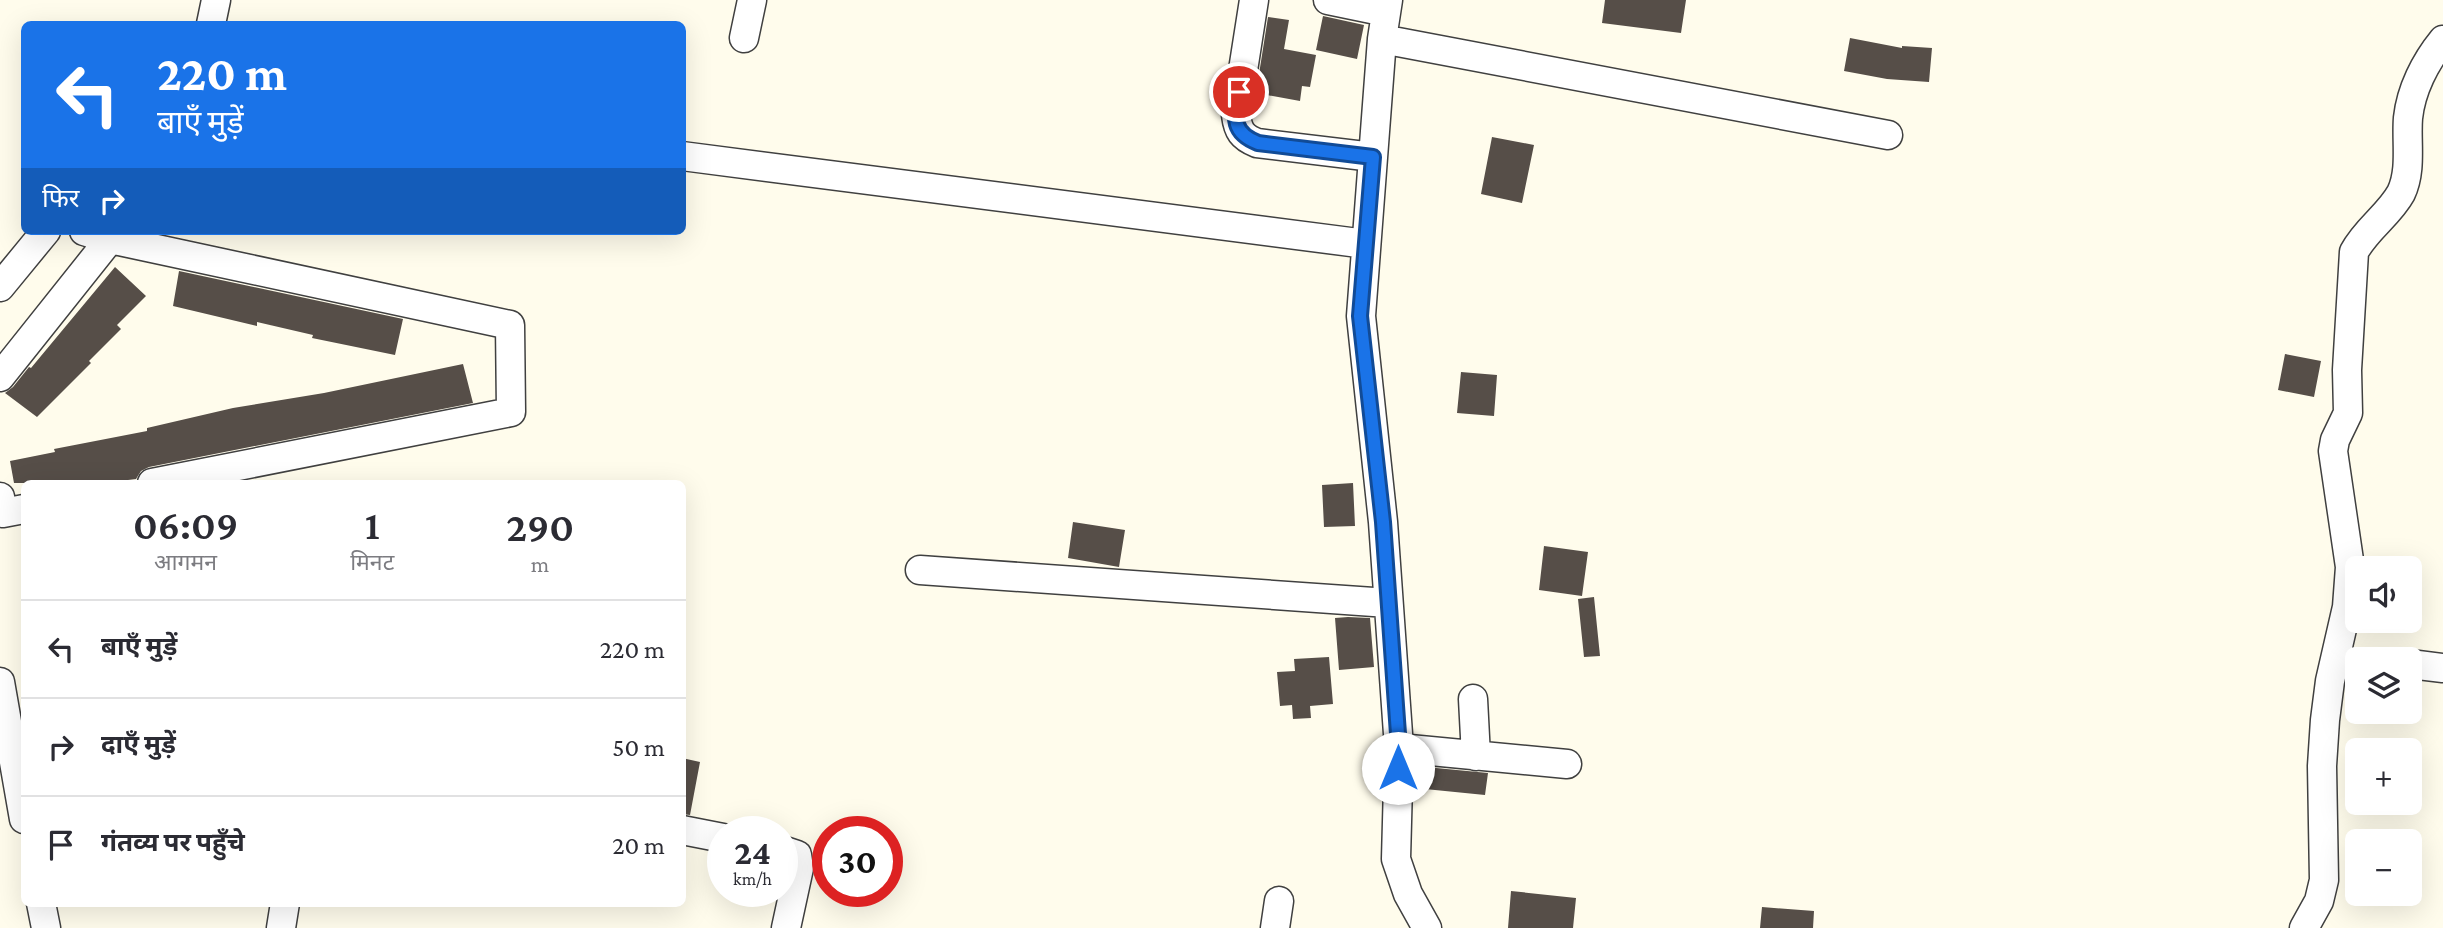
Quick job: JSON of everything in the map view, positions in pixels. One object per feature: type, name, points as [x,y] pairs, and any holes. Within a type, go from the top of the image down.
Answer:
[{"type":"street","points":[[212,21],[216,0]]},
{"type":"street","points":[[744,38],[752,0]]},
{"type":"street","points":[[1254,0],[1236,115],[1238,128],[1244,138],[1258,143],[1373,157]]},
{"type":"street","points":[[1328,0],[1385,17],[1888,135]]},
{"type":"street","points":[[1385,17],[1360,316],[1383,522],[1399,748],[1396,859],[1408,894],[1427,928]]},
{"type":"street","points":[[2346,647],[2350,567],[2333,451],[2348,405],[2347,370],[2354,252],[2361,239],[2400,193],[2406,177],[2412,99],[2435,49],[2443,40]]},
{"type":"street","points":[[686,157],[1366,244]]},
{"type":"street","points":[[0,287],[43,235]]},
{"type":"street","points":[[0,377],[97,235],[510,326],[511,411],[167,480]]},
{"type":"street","points":[[0,497],[4,513],[21,510]]},
{"type":"street","points":[[920,570],[1388,603]]},
{"type":"street","points":[[2304,928],[2319,901],[2325,880],[2322,766],[2330,681],[2345,663]]},
{"type":"street","points":[[2422,665],[2443,667]]},
{"type":"street","points":[[0,682],[9,785],[21,812]]},
{"type":"street","points":[[1473,699],[1476,756]]},
{"type":"street","points":[[1399,748],[1567,764]]},
{"type":"street","points":[[686,831],[707,835]]},
{"type":"street","points":[[42,907],[46,928]]},
{"type":"street","points":[[281,928],[284,907]]},
{"type":"street","points":[[786,928],[791,907]]},
{"type":"building","points":[[1605,0],[1686,0],[1681,33],[1602,23]]},
{"type":"building","points":[[1323,16],[1364,25],[1357,59],[1316,50]]},
{"type":"building","points":[[1268,17],[1289,20],[1284,49],[1316,55],[1310,87],[1302,86],[1300,101],[1256,93]]},
{"type":"building","points":[[1850,38],[1902,48],[1932,48],[1929,82],[1887,79],[1844,71]]},
{"type":"building","points":[[1492,137],[1534,145],[1522,203],[1481,194]]},
{"type":"building","points":[[115,267],[146,296],[117,325],[121,329],[89,361],[91,363],[37,417],[5,393],[29,367],[31,368]]},
{"type":"building","points":[[179,271],[403,319],[395,355],[312,338],[313,335],[257,322],[257,326],[173,306]]},
{"type":"building","points":[[2285,354],[2321,361],[2314,397],[2278,390]]},
{"type":"building","points":[[463,364],[473,403],[149,467],[141,471],[136,479],[21,480],[21,483],[14,483],[10,461],[55,452],[54,449],[147,431],[147,428],[233,408],[324,393]]},
{"type":"building","points":[[1461,372],[1497,375],[1494,416],[1457,413]]},
{"type":"building","points":[[1353,483],[1355,526],[1324,527],[1322,485]]},
{"type":"building","points":[[1073,522],[1125,530],[1119,567],[1068,558]]},
{"type":"building","points":[[1544,546],[1588,552],[1582,596],[1539,590]]},
{"type":"building","points":[[1594,597],[1600,656],[1584,657],[1578,599]]},
{"type":"building","points":[[1335,618],[1370,618],[1374,667],[1339,670]]},
{"type":"building","points":[[1329,657],[1333,704],[1310,706],[1311,718],[1293,719],[1292,705],[1280,706],[1277,672],[1295,671],[1294,659]]},
{"type":"building","points":[[686,759],[700,762],[690,815],[686,814]]},
{"type":"building","points":[[1415,766],[1488,773],[1485,795],[1415,788]]},
{"type":"building","points":[[1511,891],[1576,898],[1573,928],[1508,928]]},
{"type":"building","points":[[1762,907],[1814,911],[1813,928],[1760,928]]},
{"type":"route","points":[[1239,92],[1236,115],[1238,128],[1244,138],[1258,143],[1373,157],[1360,316],[1383,522],[1399,748],[1398,768]]}]
